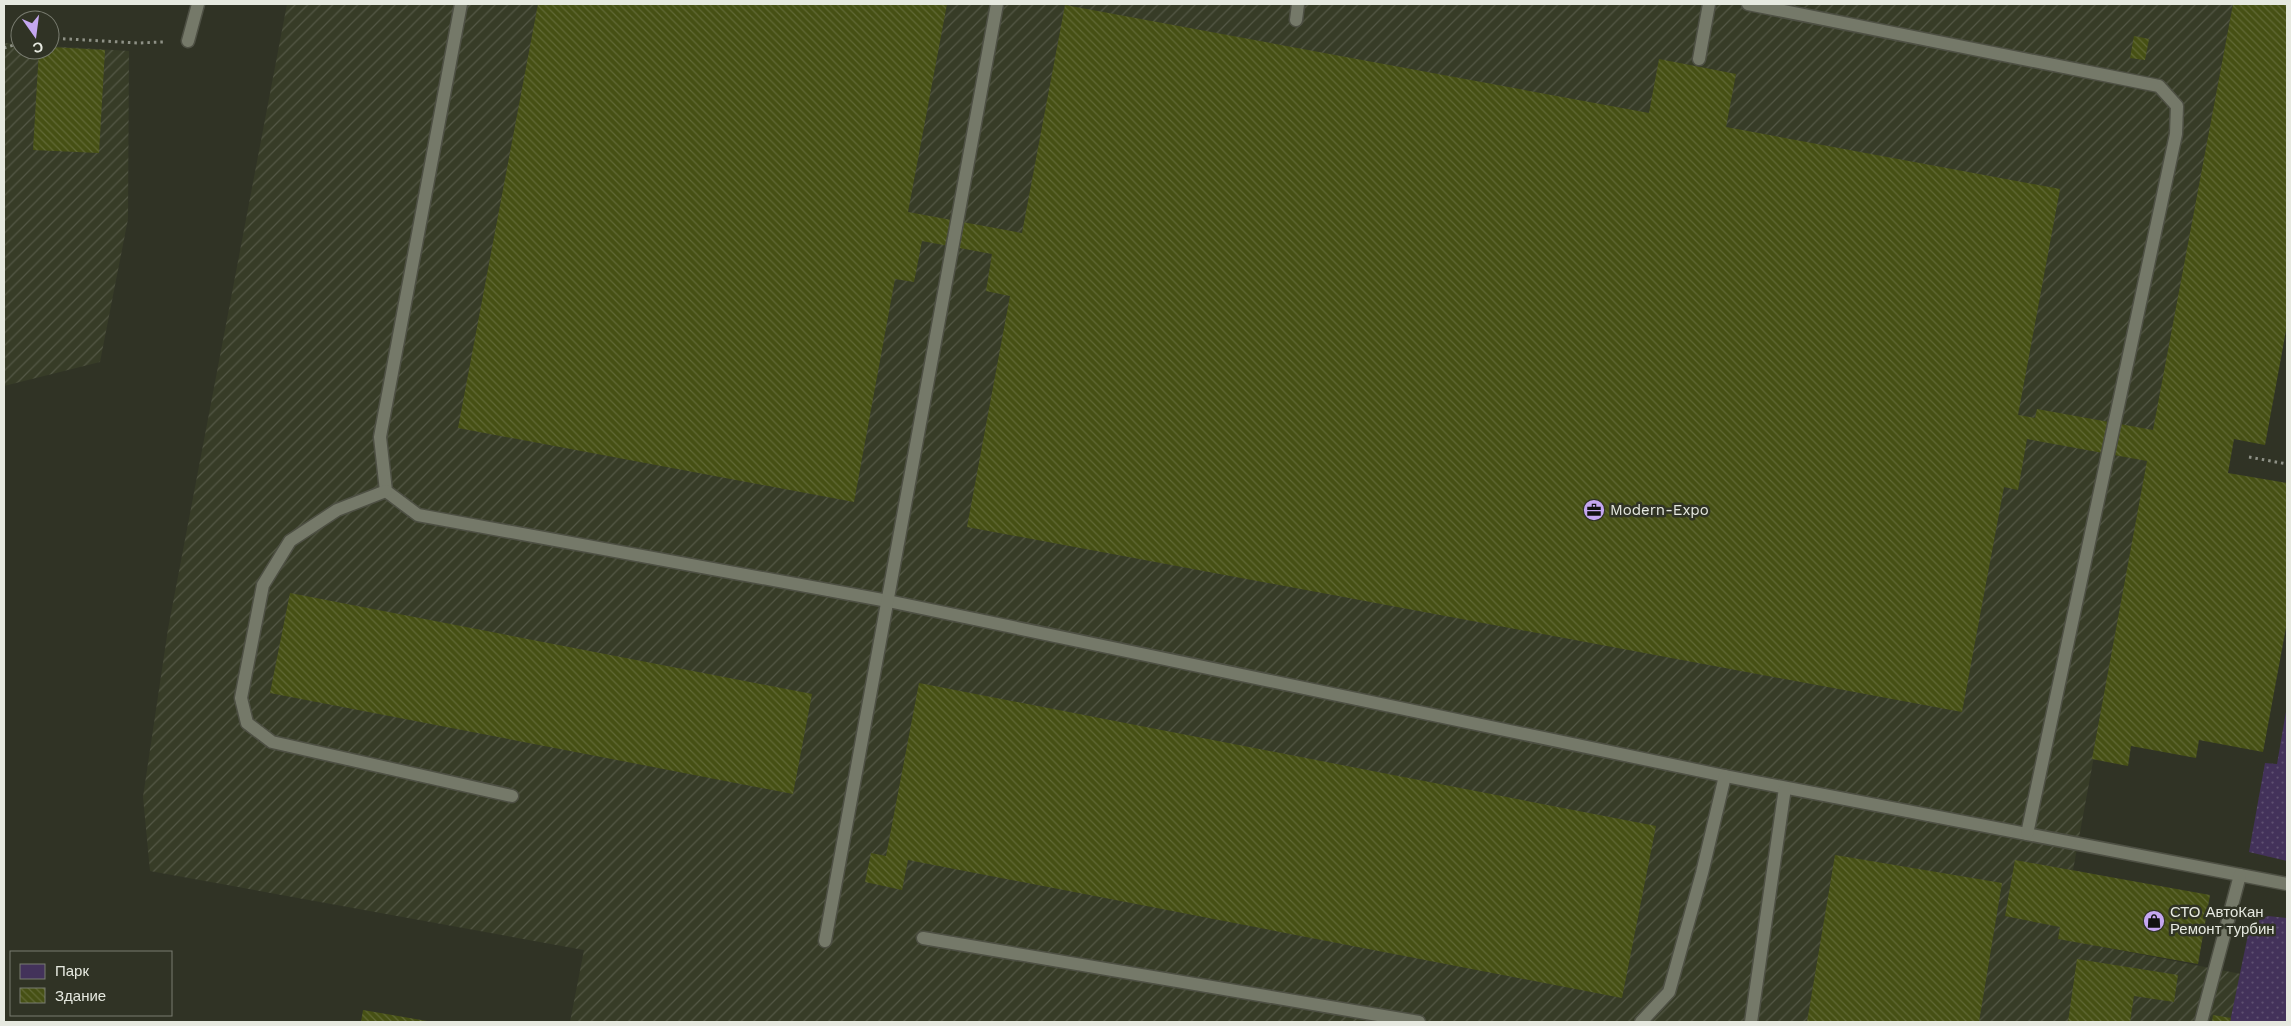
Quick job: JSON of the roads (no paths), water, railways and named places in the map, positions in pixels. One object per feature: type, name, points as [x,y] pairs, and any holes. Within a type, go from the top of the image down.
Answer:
[{"type":"lane","points":[[188,41],[198,4]]},
{"type":"lane","points":[[461,4],[380,437],[386,490],[418,515],[888,601],[1725,776],[2287,884]]},
{"type":"lane","points":[[825,941],[997,4]]},
{"type":"lane","points":[[1296,20],[1298,4]]},
{"type":"lane","points":[[1699,59],[1709,4]]},
{"type":"lane","points":[[1748,4],[2159,86],[2177,106],[2174,144],[2026,834]]},
{"type":"lane","points":[[386,490],[337,510],[290,541],[263,585],[241,698],[248,722],[272,742],[512,796]]},
{"type":"lane","points":[[1641,1022],[1669,992],[1725,776]]},
{"type":"lane","points":[[1751,1022],[1785,788]]},
{"type":"lane","points":[[2201,1022],[2240,875]]},
{"type":"lane","points":[[923,938],[1419,1022]]},
{"type":"place","name":"Modern-Expo","points":[[1594,510]]},
{"type":"place","name":"СТО АвтоКан Ремонт турбин","points":[[2154,921]]}]
